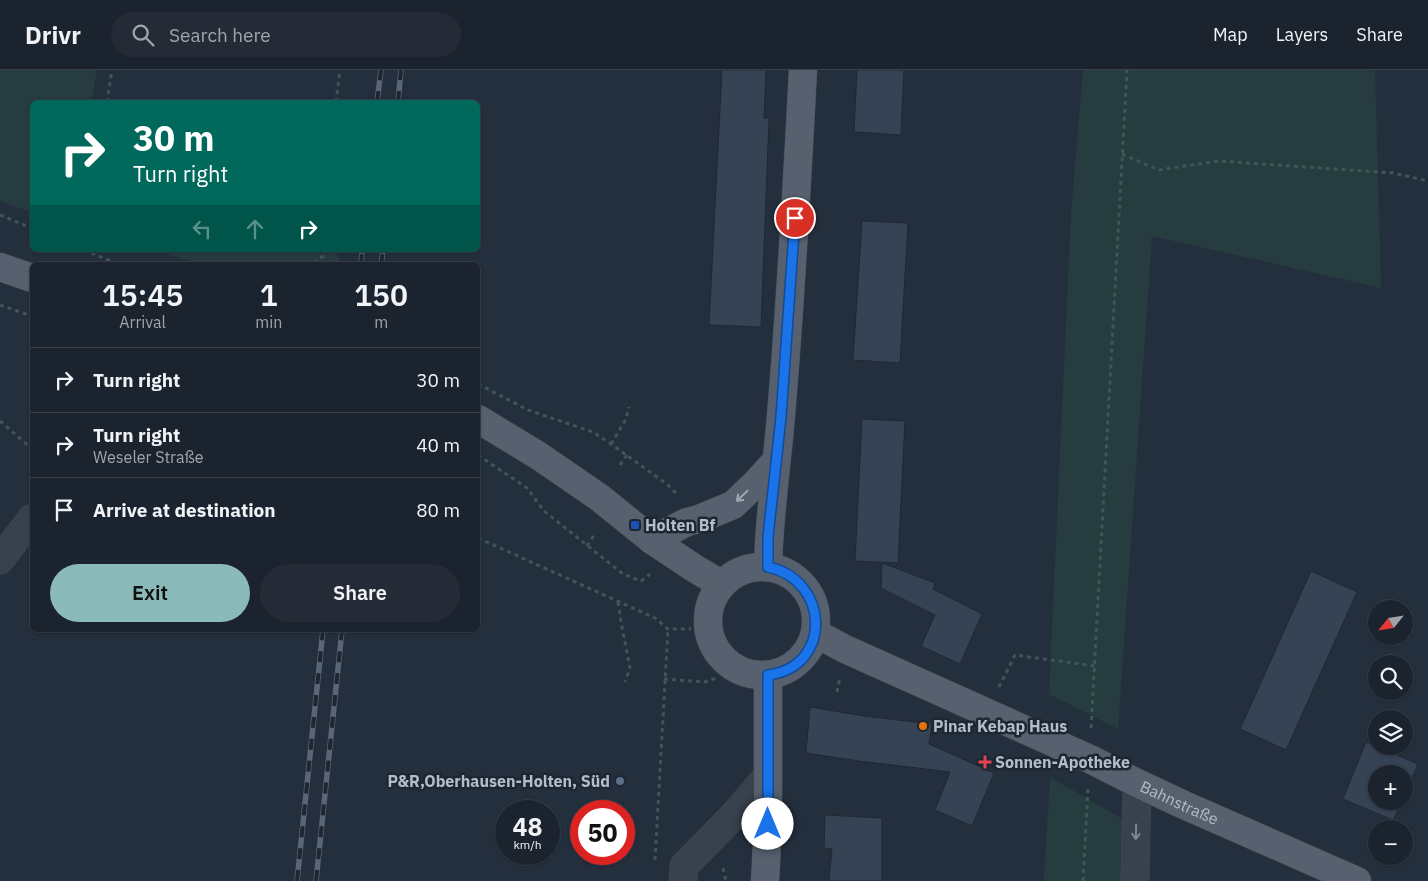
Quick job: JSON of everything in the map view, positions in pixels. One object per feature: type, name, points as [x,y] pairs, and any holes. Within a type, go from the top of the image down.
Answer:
[{"type":"main road","points":[[768,567],[768,537],[781,417],[794,238],[803,70]]},
{"type":"main road","points":[[0,267],[30,277]]},
{"type":"main road","points":[[480,420],[539,456],[600,498],[652,540],[721,584]]},
{"type":"main road","points":[[652,540],[687,522],[699,519],[733,504],[776,461]]},
{"type":"main road","points":[[760,566],[768,567],[786,572],[806,591],[815,615],[815,633],[802,659],[782,672],[768,675],[748,673],[735,668],[723,659],[710,640],[707,621],[712,600],[721,584],[729,577],[745,569],[760,566]]},
{"type":"main road","name":"Bahnstraße","points":[[815,633],[845,650],[1357,881]]},
{"type":"main road","points":[[765,881],[768,824],[768,675]]},
{"type":"street","points":[[0,560],[30,521]]},
{"type":"street","points":[[683,881],[684,866],[735,814],[768,775]]},
{"type":"street","points":[[1134,881],[1137,783]]},
{"type":"path","points":[[106,100],[112,70]]},
{"type":"path","points":[[336,100],[340,70]]},
{"type":"path","points":[[1083,881],[1127,70]]},
{"type":"path","points":[[1122,154],[1159,170],[1218,161],[1393,173],[1428,181]]},
{"type":"path","points":[[0,215],[30,227]]},
{"type":"path","points":[[89,252],[113,262]]},
{"type":"path","points":[[313,262],[323,256],[321,252]]},
{"type":"path","points":[[0,305],[30,315]]},
{"type":"path","points":[[480,385],[528,410],[593,432],[668,485],[682,498]]},
{"type":"path","points":[[611,444],[626,419],[629,407]]},
{"type":"path","points":[[0,422],[30,447]]},
{"type":"path","points":[[620,465],[627,455]]},
{"type":"path","points":[[480,456],[527,488],[544,512],[623,574],[641,581]]},
{"type":"path","points":[[587,546],[594,536]]},
{"type":"path","points":[[480,539],[655,618],[668,628],[691,629]]},
{"type":"path","points":[[618,602],[620,622],[630,668],[625,682]]},
{"type":"path","points":[[655,862],[668,628]]},
{"type":"path","points":[[986,713],[1014,655],[1095,666]]},
{"type":"path","points":[[664,679],[705,682],[719,677]]},
{"type":"green space","points":[[0,70],[97,70],[91,100],[30,100],[30,211],[0,200]]},
{"type":"green space","points":[[1083,70],[1375,70],[1381,288],[1152,236],[1118,729],[1049,694],[1071,214]]},
{"type":"green space","points":[[160,252],[336,252],[341,262],[192,262]]},
{"type":"green space","points":[[1050,777],[1131,824],[1129,881],[1044,881]]},
{"type":"building","points":[[722,70],[766,70],[764,118],[769,118],[761,327],[709,325]]},
{"type":"building","points":[[857,70],[904,70],[901,135],[854,132]]},
{"type":"building","points":[[862,221],[908,223],[900,363],[853,360]]},
{"type":"building","points":[[862,419],[905,421],[898,563],[855,561]]},
{"type":"building","points":[[882,563],[935,583],[933,589],[982,614],[960,664],[921,646],[935,615],[881,588]]},
{"type":"building","points":[[1311,571],[1357,592],[1286,750],[1240,729]]},
{"type":"building","points":[[810,707],[932,724],[929,744],[994,773],[972,826],[935,810],[950,772],[806,753]]},
{"type":"building","points":[[1366,742],[1368,743],[1368,755],[1397,755],[1418,764],[1413,775],[1413,765],[1368,765],[1368,810],[1343,799]]},
{"type":"building","points":[[1369,810],[1398,810],[1393,820]]},
{"type":"building","points":[[825,815],[882,818],[882,881],[829,881],[832,849],[824,848]]},
{"type":"railway","points":[[377,100],[381,70]]},
{"type":"railway","points":[[398,100],[401,70]]},
{"type":"railway","points":[[361,262],[362,252]]},
{"type":"railway","points":[[381,262],[383,252]]},
{"type":"railway","points":[[297,881],[323,632]]},
{"type":"railway","points":[[316,881],[342,632]]},
{"type":"place","name":"Holten Bf","points":[[635,525]]},
{"type":"place","name":"Pinar Kebap Haus","points":[[923,726]]},
{"type":"place","name":"Sonnen-Apotheke","points":[[985,762]]},
{"type":"place","name":"P&R,Oberhausen-Holten, Süd","points":[[620,781]]},
{"type":"route","points":[[768,824],[768,675],[782,672],[802,659],[813,640],[816,625],[813,606],[806,591],[786,572],[768,567],[768,537],[781,417],[795,218]]}]
